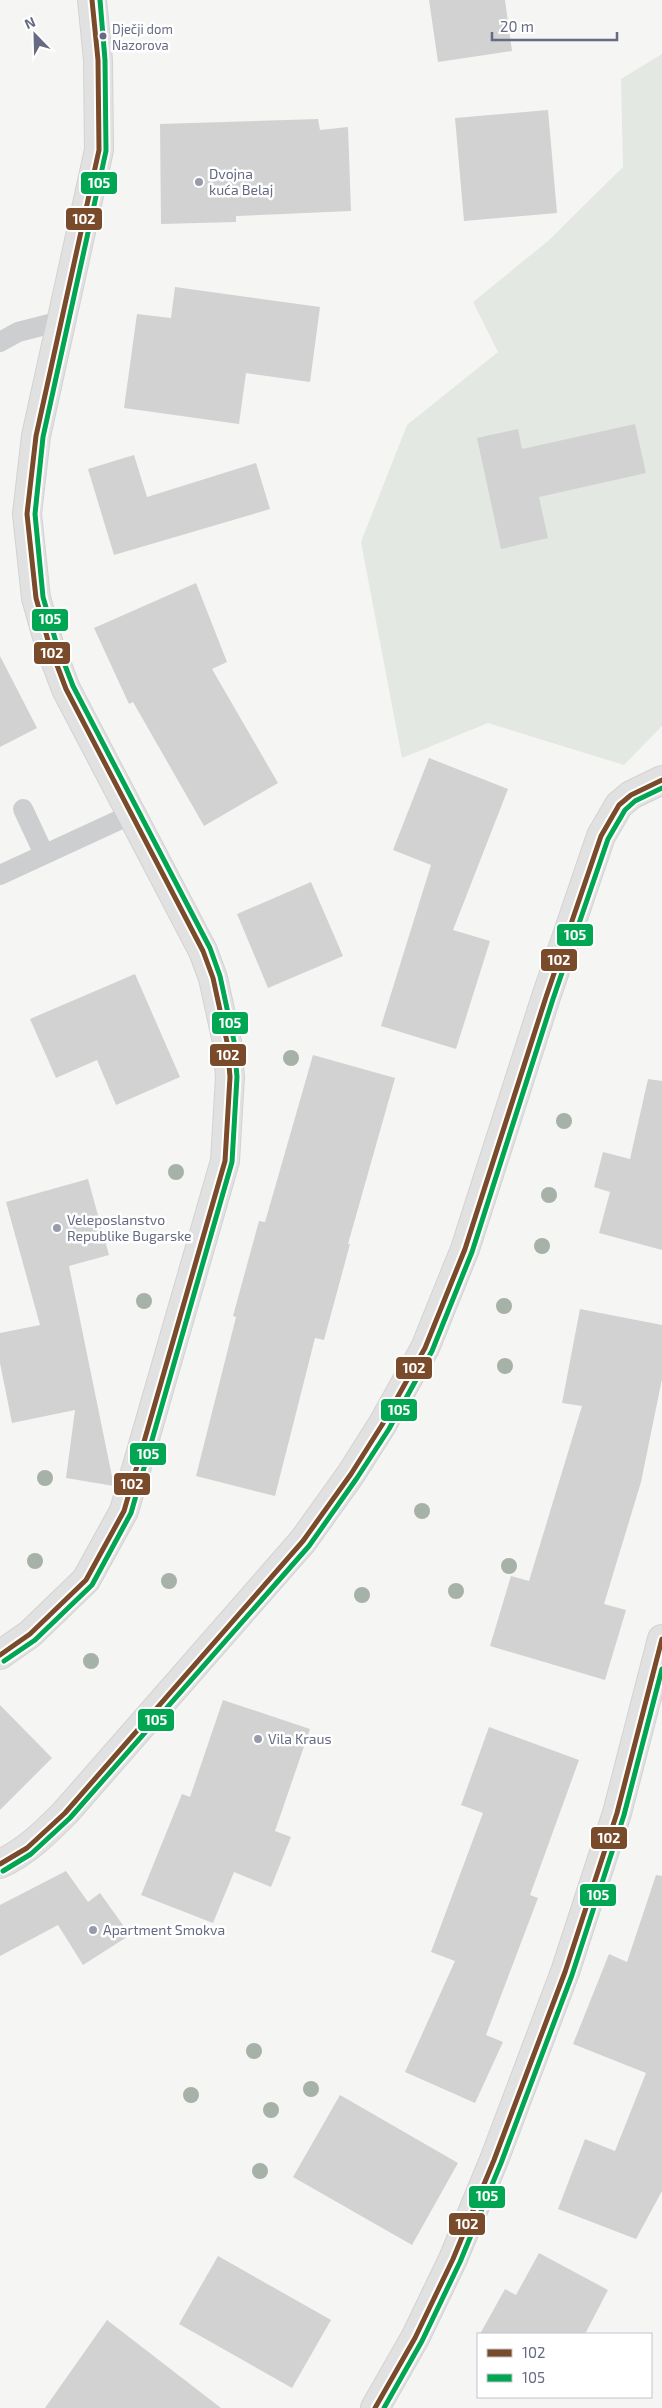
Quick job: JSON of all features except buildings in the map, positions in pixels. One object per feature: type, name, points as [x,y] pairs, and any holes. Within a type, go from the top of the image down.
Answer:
[{"type":"street","points":[[0,1655],[30,1634],[86,1580],[124,1512],[225,1161],[230,1077],[227,1042],[216,988],[203,951],[130,815],[66,689],[49,644],[36,598],[27,514],[36,436],[98,150],[98,60],[92,0]]},
{"type":"street","points":[[0,1864],[18,1856],[44,1835],[65,1813],[303,1541],[351,1474],[382,1424],[425,1348],[465,1249],[543,1007],[601,836],[619,806],[631,795],[662,780]]},
{"type":"street","points":[[376,2408],[415,2338],[453,2260],[494,2160],[565,1972],[617,1813],[662,1640]]},
{"type":"lane","points":[[0,342],[18,332],[61,321]]},
{"type":"lane","points":[[22,808],[44,854]]},
{"type":"lane","points":[[0,875],[130,815]]},
{"type":"shaded area","points":[[662,54],[662,726],[624,765],[488,723],[402,758],[361,542],[407,425],[498,352],[473,302],[548,241],[623,167],[621,79]]},
{"type":"transit line","name":"102","points":[[0,1655],[30,1634],[86,1580],[124,1511],[225,1161],[230,1077],[227,1042],[213,978],[203,951],[66,689],[49,644],[36,598],[27,514],[36,436],[99,150],[98,60],[92,0]]},
{"type":"transit line","name":"105","points":[[4,1661],[35,1640],[92,1585],[131,1513],[232,1162],[237,1077],[234,1041],[220,976],[210,948],[73,686],[56,642],[43,597],[35,514],[43,437],[106,151],[105,60],[100,0]]},
{"type":"transit line","name":"102","points":[[0,1864],[27,1848],[65,1813],[303,1541],[351,1474],[382,1425],[425,1348],[465,1249],[546,997],[601,836],[619,805],[631,795],[662,780]]},
{"type":"transit line","name":"105","points":[[3,1871],[31,1854],[70,1818],[309,1546],[389,1429],[432,1351],[472,1252],[553,999],[608,839],[625,810],[635,801],[662,788]]},
{"type":"transit line","name":"102","points":[[375,2408],[415,2338],[453,2259],[494,2160],[565,1972],[617,1813],[662,1639]]},
{"type":"transit line","name":"105","points":[[384,2408],[422,2341],[460,2262],[501,2163],[572,1975],[624,1815],[662,1669]]},
{"type":"place","name":"Dječji dom Nazorova","points":[[103,36]]},
{"type":"place","name":"Dvojna kuća Belaj","points":[[199,182]]},
{"type":"place","name":"Veleposlanstvo Republike Bugarske","points":[[57,1228]]},
{"type":"place","name":"Vila Kraus","points":[[258,1739]]},
{"type":"place","name":"Apartment Smokva","points":[[93,1930]]}]
